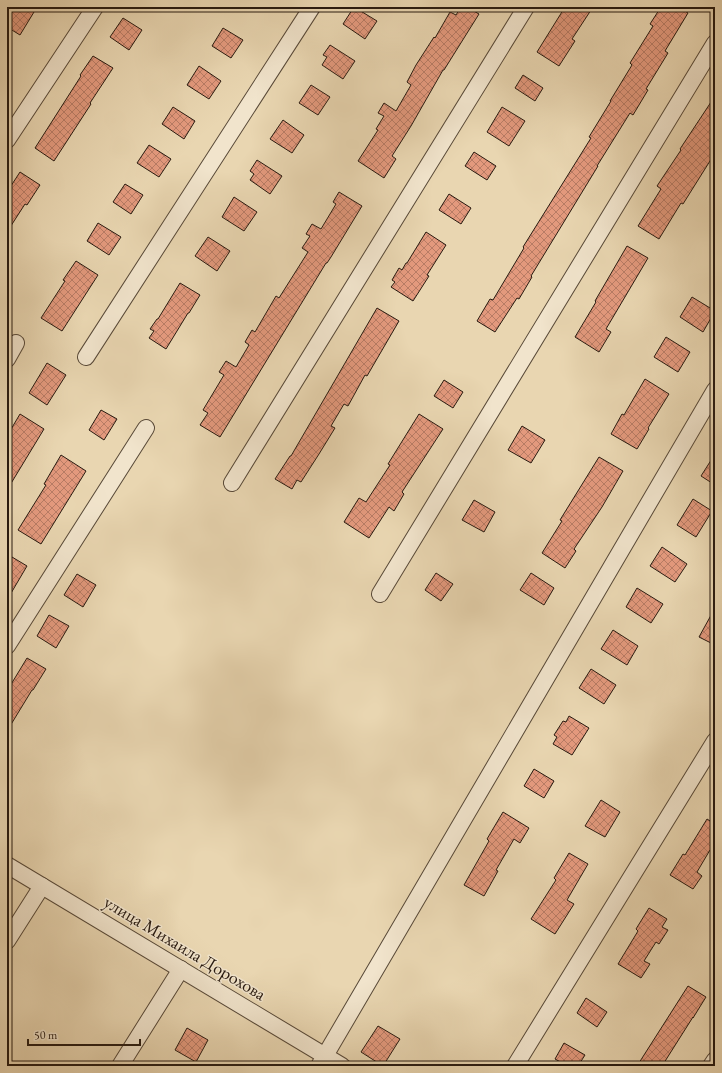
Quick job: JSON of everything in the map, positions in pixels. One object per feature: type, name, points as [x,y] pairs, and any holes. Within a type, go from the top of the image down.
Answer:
[{"type":"street","points":[[7,140],[95,7]]},
{"type":"street","points":[[86,357],[312,7]]},
{"type":"street","points":[[232,483],[526,7]]},
{"type":"street","points":[[380,594],[715,43]]},
{"type":"street","points":[[7,359],[16,343]]},
{"type":"street","points":[[323,1061],[715,390]]},
{"type":"street","points":[[7,646],[146,428]]},
{"type":"street","points":[[515,1066],[715,741]]},
{"type":"street","name":"улица Михаила Дорохова","points":[[7,865],[181,969],[323,1061],[342,1066]]},
{"type":"street","points":[[7,941],[42,886]]},
{"type":"street","points":[[120,1066],[181,969]]},
{"type":"street","points":[[711,1066],[715,1060]]},
{"type":"building","points":[[15,7],[25,7],[34,12],[20,35],[7,27],[7,21]]},
{"type":"building","points":[[354,7],[377,21],[365,39],[343,24]]},
{"type":"building","points":[[461,7],[467,7],[479,14],[443,70],[392,156],[396,159],[384,178],[358,161],[378,130],[376,129],[384,116],[378,113],[384,103],[396,111],[411,85],[407,82],[416,65],[434,37],[435,38],[450,12],[456,15]]},
{"type":"building","points":[[565,7],[593,7],[572,39],[575,41],[559,66],[537,52]]},
{"type":"building","points":[[661,7],[678,7],[688,13],[665,51],[668,53],[646,89],[648,90],[633,115],[630,113],[531,276],[532,277],[519,299],[517,298],[495,332],[477,321],[490,299],[493,300],[524,248],[523,247],[591,138],[589,137],[632,65],[630,63],[653,26],[650,24]]},
{"type":"building","points":[[123,18],[142,30],[129,50],[110,37]]},
{"type":"building","points":[[223,28],[243,40],[231,58],[212,46]]},
{"type":"building","points":[[330,45],[355,61],[343,79],[322,65],[327,57],[323,55]]},
{"type":"building","points":[[93,56],[113,68],[54,161],[35,148]]},
{"type":"building","points":[[199,66],[221,81],[209,99],[187,85]]},
{"type":"building","points":[[523,75],[543,88],[535,101],[515,88]]},
{"type":"building","points":[[311,85],[330,97],[318,115],[299,103]]},
{"type":"building","points":[[715,96],[715,153],[683,204],[681,203],[659,239],[638,226],[661,189],[657,186]]},
{"type":"building","points":[[173,107],[195,121],[184,139],[162,124]]},
{"type":"building","points":[[502,107],[525,121],[509,146],[487,132]]},
{"type":"building","points":[[283,120],[304,135],[292,153],[270,139]]},
{"type":"building","points":[[149,145],[171,159],[159,177],[137,163]]},
{"type":"building","points":[[474,152],[496,166],[487,180],[465,166]]},
{"type":"building","points":[[257,160],[282,176],[270,194],[250,180],[254,174],[250,171]]},
{"type":"building","points":[[20,172],[40,185],[27,205],[25,204],[7,232],[7,192]]},
{"type":"building","points":[[125,184],[143,195],[131,214],[113,202]]},
{"type":"building","points":[[339,192],[362,206],[220,437],[200,425],[208,413],[203,410],[224,375],[219,372],[226,361],[236,367],[249,345],[245,342],[252,330],[255,332],[276,296],[279,298],[308,252],[302,248],[310,236],[306,234],[312,224],[321,229],[336,204],[333,202]]},
{"type":"building","points":[[449,194],[471,208],[461,224],[439,210]]},
{"type":"building","points":[[234,197],[257,212],[244,231],[222,217]]},
{"type":"building","points":[[98,223],[121,237],[109,255],[87,241]]},
{"type":"building","points":[[426,232],[446,245],[413,301],[391,287],[395,282],[392,280],[399,268],[402,270],[407,263]]},
{"type":"building","points":[[208,237],[230,251],[217,271],[195,256]]},
{"type":"building","points":[[627,246],[648,258],[606,329],[611,332],[599,352],[575,337]]},
{"type":"building","points":[[76,261],[98,275],[62,331],[41,318]]},
{"type":"building","points":[[180,283],[200,295],[166,349],[149,338],[154,331],[150,329],[158,319]]},
{"type":"building","points":[[692,297],[715,311],[703,332],[680,317]]},
{"type":"building","points":[[377,308],[399,321],[367,376],[365,375],[348,406],[344,404],[331,426],[335,428],[319,454],[301,482],[297,480],[292,489],[275,479],[291,456]]},
{"type":"building","points":[[666,337],[690,352],[678,372],[654,357]]},
{"type":"building","points":[[47,363],[66,375],[47,405],[29,393]]},
{"type":"building","points":[[645,379],[669,394],[637,449],[611,434]]},
{"type":"building","points":[[444,380],[463,392],[453,408],[434,396]]},
{"type":"building","points":[[101,410],[117,419],[104,440],[89,430]]},
{"type":"building","points":[[20,414],[44,429],[7,490],[7,436]]},
{"type":"building","points":[[419,414],[443,429],[402,492],[404,494],[394,511],[389,507],[369,538],[344,522],[359,498],[366,502],[390,465],[388,464]]},
{"type":"building","points":[[522,426],[545,440],[531,463],[508,450]]},
{"type":"building","points":[[715,454],[715,485],[701,476]]},
{"type":"building","points":[[61,455],[86,471],[41,544],[18,530],[46,485],[44,484]]},
{"type":"building","points":[[599,457],[623,471],[602,507],[574,549],[576,551],[565,568],[542,553],[562,521],[560,520]]},
{"type":"building","points":[[693,499],[712,511],[696,537],[677,525]]},
{"type":"building","points":[[474,500],[495,512],[484,532],[462,520]]},
{"type":"building","points":[[662,547],[687,564],[675,582],[650,566]]},
{"type":"building","points":[[7,554],[27,566],[7,600]]},
{"type":"building","points":[[436,573],[453,584],[441,601],[425,590]]},
{"type":"building","points":[[531,573],[554,588],[544,605],[520,590]]},
{"type":"building","points":[[77,574],[96,585],[83,607],[64,595]]},
{"type":"building","points":[[637,588],[663,604],[651,623],[626,607]]},
{"type":"building","points":[[715,608],[715,645],[699,637]]},
{"type":"building","points":[[49,615],[69,626],[56,648],[37,636]]},
{"type":"building","points":[[613,630],[638,646],[627,665],[601,649]]},
{"type":"building","points":[[27,658],[46,669],[7,731],[7,691]]},
{"type":"building","points":[[591,669],[616,685],[604,704],[579,688]]},
{"type":"building","points":[[569,716],[589,728],[572,755],[553,744],[557,737],[554,735],[563,721],[566,722]]},
{"type":"building","points":[[534,769],[554,781],[544,798],[524,786]]},
{"type":"building","points":[[601,800],[620,812],[605,837],[585,826]]},
{"type":"building","points":[[503,812],[529,828],[520,843],[514,839],[496,870],[498,871],[484,896],[464,885],[489,841],[487,839]]},
{"type":"building","points":[[707,819],[715,824],[715,854],[710,850],[697,872],[702,876],[693,889],[670,875],[683,854],[685,855]]},
{"type":"building","points":[[569,853],[588,864],[567,900],[574,904],[555,934],[531,919],[556,880],[554,878]]},
{"type":"building","points":[[649,908],[667,919],[662,927],[668,930],[659,944],[656,942],[644,961],[650,964],[641,978],[618,964],[638,931],[636,929]]},
{"type":"building","points":[[688,986],[706,997],[693,1018],[662,1066],[637,1066]]},
{"type":"building","points":[[586,998],[607,1012],[597,1027],[577,1013]]},
{"type":"building","points":[[378,1026],[400,1039],[383,1066],[361,1052]]},
{"type":"building","points":[[187,1028],[208,1040],[196,1062],[175,1050]]},
{"type":"building","points":[[564,1043],[585,1055],[578,1066],[568,1066],[555,1059]]}]
